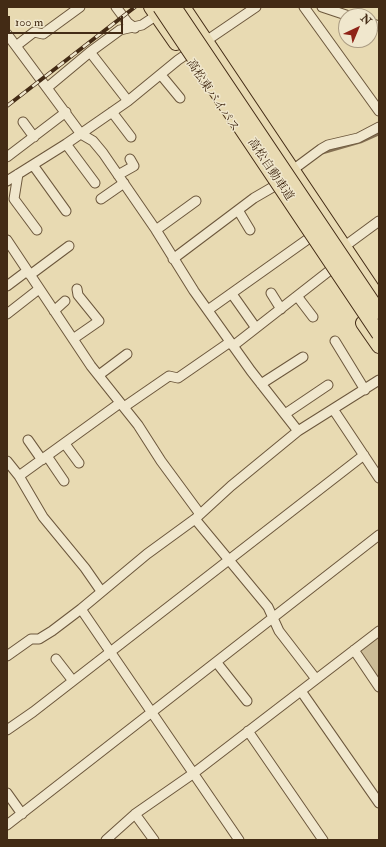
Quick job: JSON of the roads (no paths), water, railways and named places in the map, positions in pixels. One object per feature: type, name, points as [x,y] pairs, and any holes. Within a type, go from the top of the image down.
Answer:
[{"type":"highway","name":"高松自動車道","points":[[174,7],[379,312]]},
{"type":"highway","points":[[183,7],[294,169],[379,299]]},
{"type":"highway","name":"高松自動車道","points":[[156,10],[379,334]]},
{"type":"highway","name":"高松東バイパス","points":[[156,10],[185,56],[379,346]]},
{"type":"street","points":[[16,46],[34,32],[44,34],[80,7]]},
{"type":"street","points":[[116,7],[128,23],[135,28]]},
{"type":"street","points":[[7,181],[81,134],[128,101],[185,56],[256,7]]},
{"type":"street","points":[[304,7],[379,111]]},
{"type":"street","points":[[322,7],[338,12]]},
{"type":"street","points":[[48,87],[90,52],[120,30],[135,28],[142,25],[156,10]]},
{"type":"street","points":[[8,36],[48,87],[81,134],[93,142],[124,183],[208,310],[298,431]]},
{"type":"street","points":[[90,52],[128,101]]},
{"type":"street","points":[[161,75],[180,98]]},
{"type":"street","points":[[7,158],[66,112]]},
{"type":"street","points":[[112,112],[131,137]]},
{"type":"street","points":[[23,122],[34,137]]},
{"type":"street","points":[[294,169],[328,145],[358,138],[379,127]]},
{"type":"street","points":[[66,144],[90,181]]},
{"type":"street","points":[[118,175],[134,166],[130,159]]},
{"type":"street","points":[[33,165],[66,211]]},
{"type":"street","points":[[18,174],[14,199],[37,230]]},
{"type":"street","points":[[102,199],[124,183]]},
{"type":"street","points":[[173,259],[254,198],[273,187]]},
{"type":"street","points":[[156,230],[196,201]]},
{"type":"street","points":[[238,210],[250,230]]},
{"type":"street","points":[[344,246],[379,221]]},
{"type":"street","points":[[208,310],[308,239]]},
{"type":"street","points":[[7,240],[73,339],[122,405],[228,560],[268,607],[279,630],[316,679]]},
{"type":"street","points":[[7,286],[69,246]]},
{"type":"street","points":[[20,476],[122,405],[169,376],[178,378],[232,344],[256,328],[329,271]]},
{"type":"street","points":[[7,314],[39,289]]},
{"type":"street","points":[[73,339],[99,321],[78,295],[77,289]]},
{"type":"street","points":[[271,293],[281,309]]},
{"type":"street","points":[[232,294],[256,328]]},
{"type":"street","points":[[297,296],[314,317]]},
{"type":"street","points":[[54,311],[65,301]]},
{"type":"street","points":[[335,342],[365,390]]},
{"type":"street","points":[[99,375],[127,354]]},
{"type":"street","points":[[262,384],[303,357]]},
{"type":"street","points":[[7,655],[31,639],[39,639],[52,631],[170,536],[198,517],[231,486],[298,431],[379,380]]},
{"type":"street","points":[[285,414],[328,385]]},
{"type":"street","points":[[333,409],[379,478]]},
{"type":"street","points":[[28,440],[64,481]]},
{"type":"street","points":[[65,444],[79,463]]},
{"type":"street","points":[[7,730],[73,681],[364,455]]},
{"type":"street","points":[[7,461],[20,476],[43,517],[80,562],[101,591]]},
{"type":"street","points":[[7,825],[274,619],[379,535]]},
{"type":"street","points":[[81,609],[240,840]]},
{"type":"street","points":[[106,840],[135,814],[194,773],[379,631]]},
{"type":"street","points":[[354,650],[379,687]]},
{"type":"street","points":[[56,659],[73,681]]},
{"type":"street","points":[[217,663],[247,701]]},
{"type":"street","points":[[301,691],[379,803]]},
{"type":"street","points":[[248,731],[323,840]]},
{"type":"street","points":[[7,793],[22,814]]},
{"type":"street","points":[[135,814],[154,840]]},
{"type":"waterway","points":[[323,153],[361,142],[379,134]]},
{"type":"railway","points":[[7,106],[135,7]]}]
